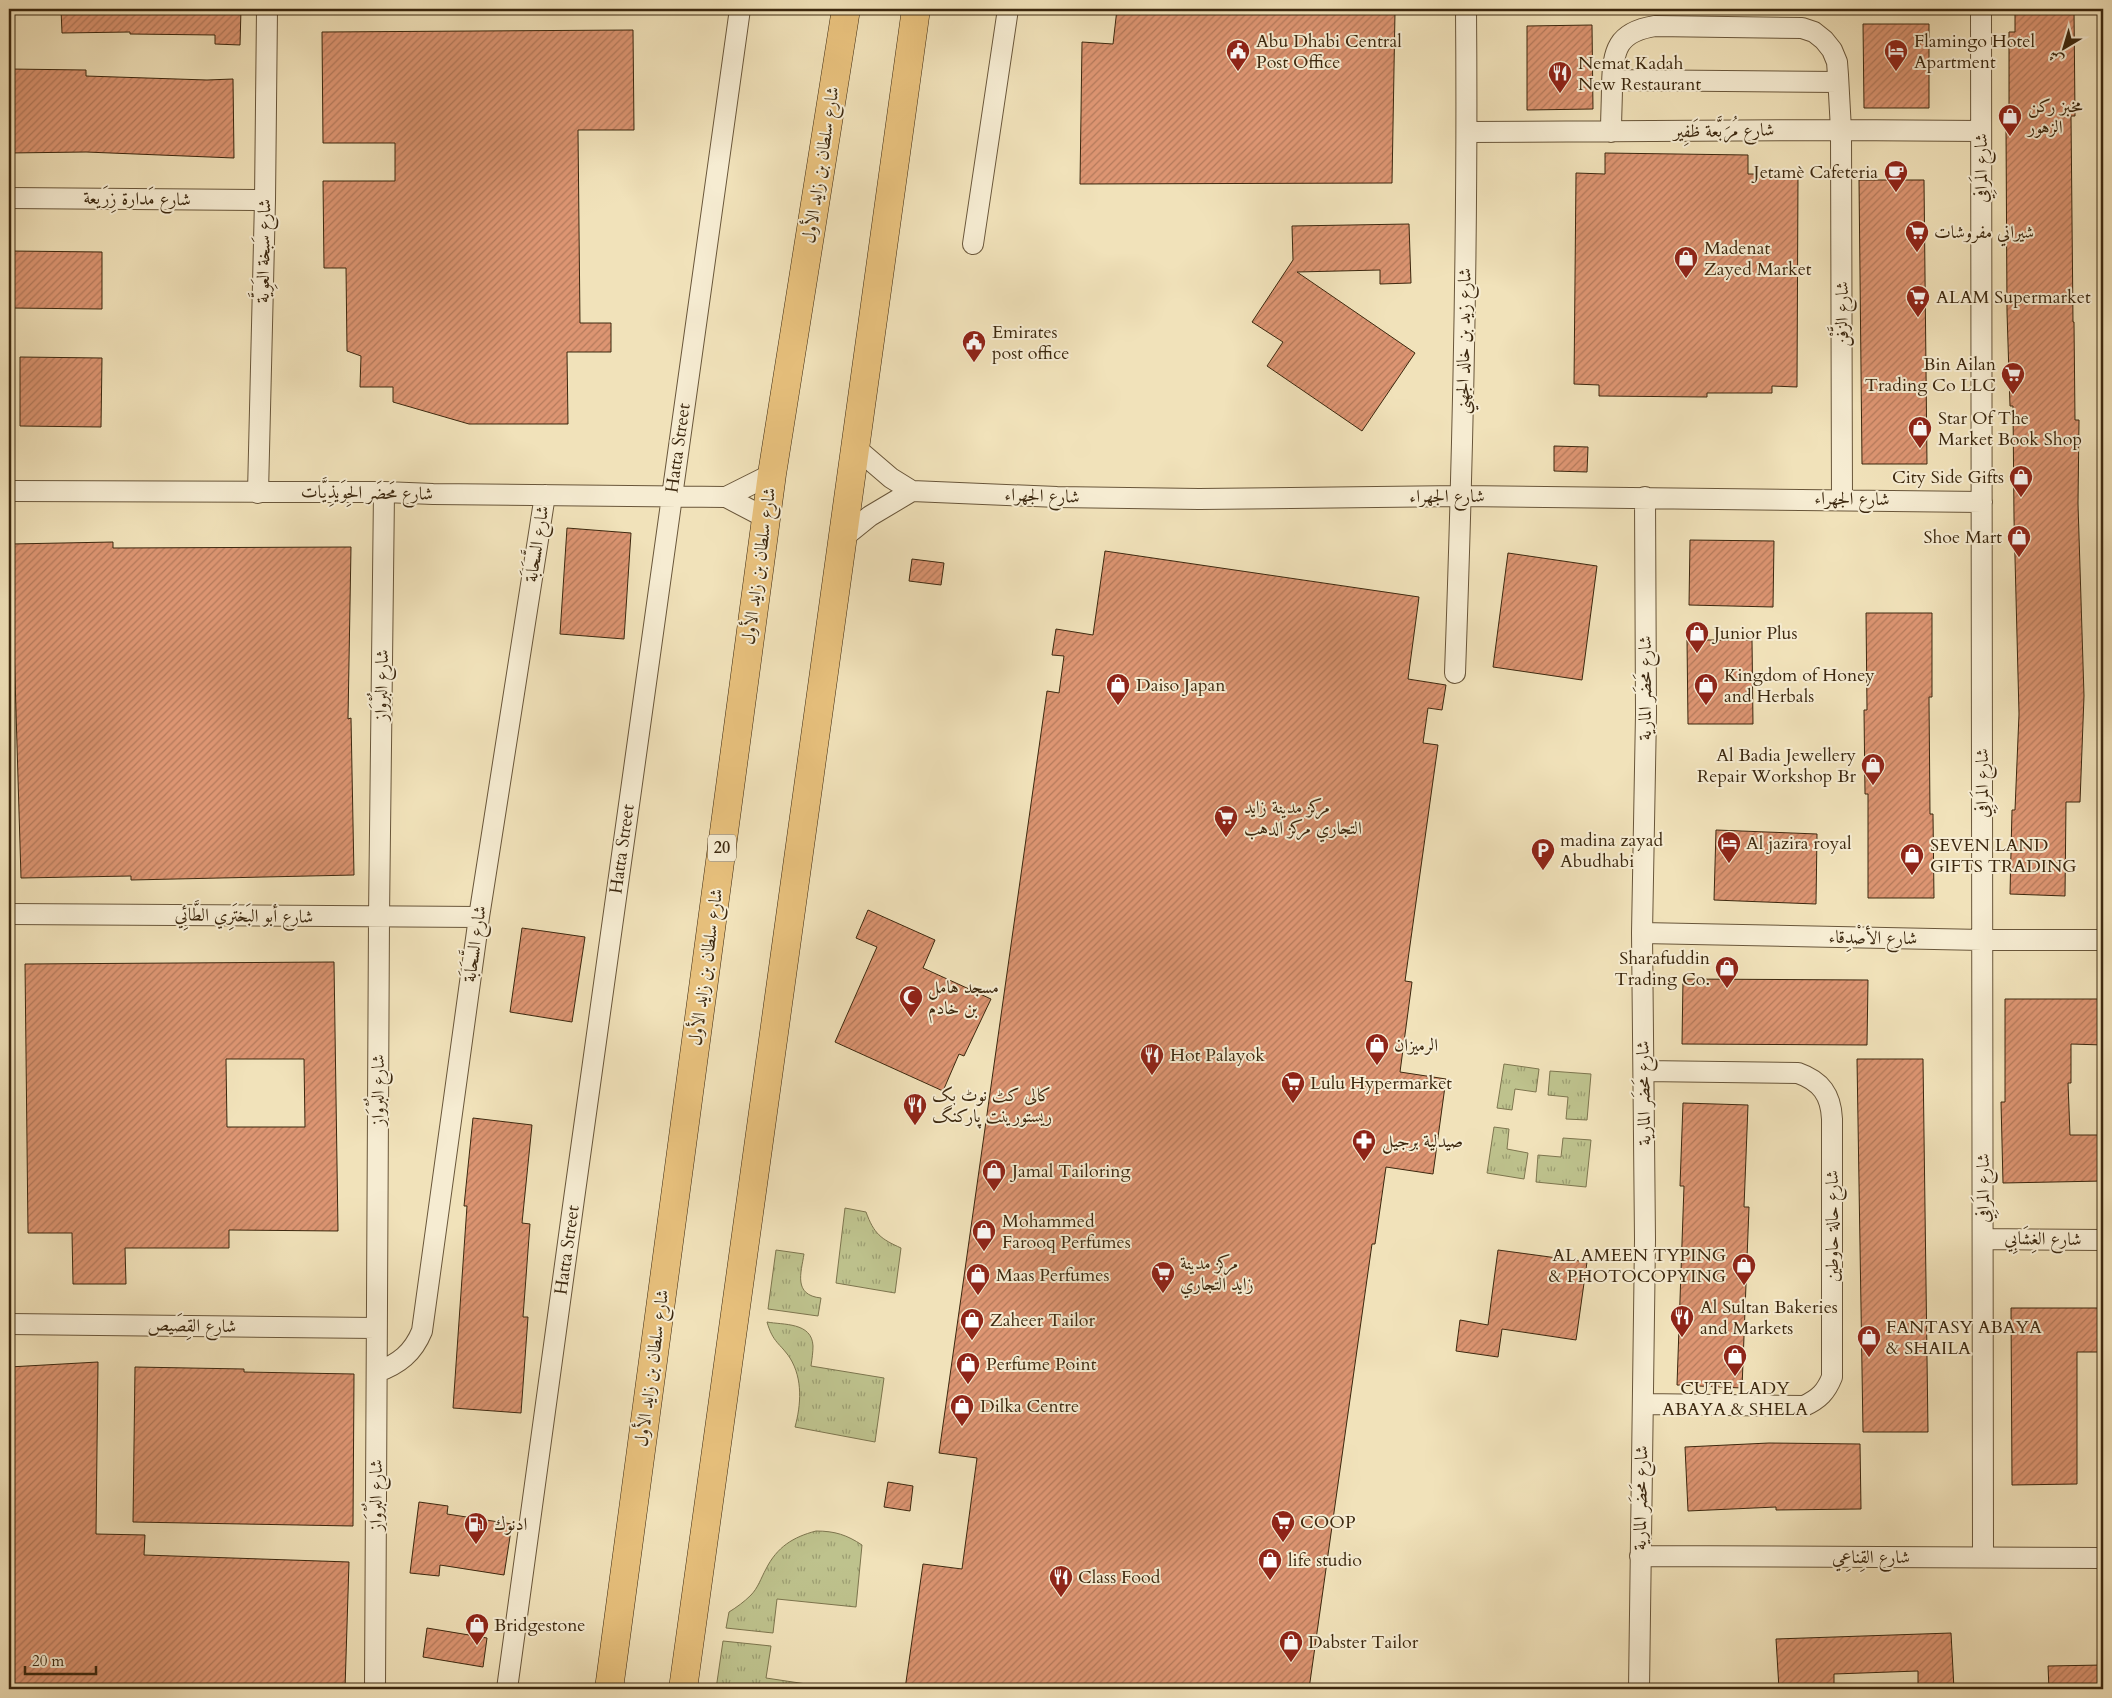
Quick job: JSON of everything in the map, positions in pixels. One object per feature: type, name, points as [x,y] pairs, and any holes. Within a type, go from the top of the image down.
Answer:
[{"type":"main road","name":"شارع سلطان بن زايد الأول","points":[[608,1688],[772,474],[846,9]]},
{"type":"main road","points":[[683,1689],[916,9]]},
{"type":"street","name":"شارع سَبخة العَوِيَّة","points":[[258,493],[265,200],[267,9]]},
{"type":"street","name":"Hatta Street","points":[[507,1689],[740,9]]},
{"type":"street","points":[[973,244],[1008,9]]},
{"type":"street","name":"شارع زيد بن خالد الجهني","points":[[1455,673],[1462,496],[1467,132],[1466,9]]},
{"type":"street","name":"شارع المَرافِي","points":[[1982,9],[1983,1557]]},
{"type":"street","name":"شارع الزَّفْن","points":[[1611,132],[1613,62],[1616,50],[1623,40],[1632,33],[1644,28],[1656,26],[1802,28],[1814,32],[1832,50],[1837,62],[1841,130],[1842,499]]},
{"type":"street","points":[[1612,80],[1838,82]]},
{"type":"street","name":"شارع مُرَبَّعة ظَفِير","points":[[1467,132],[1982,131]]},
{"type":"street","name":"شارع مَدارة زِرَيعة","points":[[9,198],[265,200]]},
{"type":"street","name":"شارع الجهراء","points":[[856,448],[891,478],[912,491],[1057,497],[1462,496],[1982,502]]},
{"type":"street","name":"شارع مَحضَر الحِوَيذِيَّات","points":[[9,491],[384,492],[726,496],[772,474]]},
{"type":"street","points":[[844,537],[870,516],[912,491]]},
{"type":"street","name":"شارع البُرْوَاز","points":[[375,1689],[379,917],[384,492]]},
{"type":"street","name":"شارع السَّحَابَة","points":[[376,1372],[397,1364],[408,1355],[417,1344],[422,1331],[479,917],[545,495]]},
{"type":"street","name":"شارع مَحضَر الحِوَيذِيَّات","points":[[726,496],[766,518]]},
{"type":"street","name":"شارع مَحضَر المارية","points":[[1639,1689],[1646,1240],[1642,933],[1646,714],[1645,497]]},
{"type":"street","name":"شارع أبو البَختَرِي الطَّائِي","points":[[9,914],[479,917]]},
{"type":"street","name":"شارع الأصْدِقاء","points":[[1642,933],[1982,940],[2103,940]]},
{"type":"street","name":"شارع حالة حاوطين","points":[[1643,1404],[1804,1406],[1817,1400],[1827,1390],[1832,1377],[1832,1119],[1831,1106],[1827,1095],[1820,1084],[1810,1077],[1798,1074],[1644,1071]]},
{"type":"street","name":"شارع الغِشَابِي","points":[[1983,1239],[2103,1240]]},
{"type":"street","name":"شارع القِصَيص","points":[[9,1324],[376,1328]]},
{"type":"street","name":"شارع القِناعِي","points":[[1640,1556],[2103,1558]]},
{"type":"green space","points":[[1504,1064],[1539,1069],[1536,1092],[1515,1089],[1512,1110],[1497,1108]]},
{"type":"green space","points":[[1550,1071],[1591,1074],[1587,1120],[1566,1119],[1568,1097],[1548,1095]]},
{"type":"green space","points":[[1494,1127],[1509,1129],[1507,1149],[1528,1153],[1524,1179],[1487,1173]]},
{"type":"green space","points":[[1563,1138],[1591,1140],[1586,1187],[1536,1182],[1538,1155],[1561,1157]]},
{"type":"green space","points":[[845,1208],[866,1212],[875,1231],[888,1242],[901,1248],[895,1293],[836,1283]]},
{"type":"green space","points":[[776,1250],[804,1254],[801,1282],[806,1293],[821,1298],[818,1316],[768,1309]]},
{"type":"green space","points":[[767,1322],[796,1326],[808,1333],[813,1346],[811,1366],[884,1378],[875,1442],[795,1427],[799,1410],[800,1392],[797,1375],[790,1358],[777,1342]]},
{"type":"green space","points":[[816,1531],[841,1534],[862,1545],[856,1607],[777,1599],[773,1633],[726,1628],[729,1612],[743,1602],[758,1586],[775,1555],[786,1544],[800,1536]]},
{"type":"green space","points":[[723,1641],[771,1646],[766,1678],[840,1689],[716,1689]]},
{"type":"building","points":[[61,9],[241,9],[240,45],[215,44],[215,35],[130,34],[130,32],[62,33]]},
{"type":"building","name":"Abu Dhabi Central Post Office","points":[[1117,9],[1261,9],[1395,12],[1392,183],[1080,184],[1082,42],[1113,44]]},
{"type":"building","points":[[2015,9],[2074,9],[2075,116],[2071,116],[2073,322],[2075,420],[2079,420],[2078,504],[2084,696],[2080,802],[2066,802],[2065,896],[2010,894],[2012,810],[2015,810],[2019,714],[2013,406],[2010,406],[2007,312],[2006,129],[2009,129],[2009,32],[2015,32]]},
{"type":"building","points":[[1863,24],[1929,24],[1929,108],[1864,108]]},
{"type":"building","points":[[1592,25],[1593,109],[1527,110],[1527,26]]},
{"type":"building","points":[[633,30],[634,130],[578,130],[580,323],[611,323],[611,352],[567,352],[568,424],[469,424],[393,402],[393,387],[360,387],[361,356],[347,351],[346,268],[324,268],[323,181],[395,181],[395,143],[323,143],[322,32]]},
{"type":"building","points":[[9,69],[86,70],[86,76],[207,80],[233,79],[234,158],[86,152],[9,153]]},
{"type":"building","name":"Madenat Zayed Market","points":[[1605,153],[1748,155],[1748,174],[1798,174],[1797,387],[1772,386],[1772,393],[1707,393],[1707,397],[1599,396],[1599,385],[1574,384],[1576,173],[1605,174]]},
{"type":"building","points":[[1859,180],[1924,180],[1927,464],[1862,464]]},
{"type":"building","points":[[1409,224],[1411,283],[1380,284],[1380,270],[1297,272],[1415,353],[1362,431],[1267,366],[1283,342],[1252,322],[1293,260],[1292,226]]},
{"type":"building","points":[[10,251],[102,252],[102,309],[10,308]]},
{"type":"building","points":[[20,357],[102,358],[101,427],[20,426]]},
{"type":"building","points":[[1554,446],[1588,447],[1587,472],[1554,471]]},
{"type":"building","points":[[567,528],[631,533],[624,639],[560,634]]},
{"type":"building","points":[[1690,540],[1774,541],[1773,607],[1689,605]]},
{"type":"building","points":[[113,542],[113,548],[351,547],[348,719],[351,718],[354,875],[131,880],[131,876],[21,878],[11,544]]},
{"type":"building","name":"مركز مدينة زايد التجاري","points":[[1105,551],[1419,597],[1408,679],[1446,685],[1442,710],[1428,708],[1423,743],[1438,745],[1405,981],[1412,982],[1400,1072],[1446,1079],[1433,1174],[1386,1167],[1375,1244],[1372,1244],[1309,1689],[905,1689],[923,1564],[962,1569],[977,1458],[939,1453],[1047,691],[1059,693],[1064,656],[1052,655],[1056,629],[1093,635]]},
{"type":"building","points":[[1508,553],[1597,566],[1582,680],[1493,667]]},
{"type":"building","points":[[912,559],[944,563],[941,585],[909,581]]},
{"type":"building","points":[[1866,613],[1932,613],[1932,697],[1929,697],[1930,814],[1933,814],[1934,898],[1868,898],[1868,794],[1865,794],[1864,710],[1867,710]]},
{"type":"building","points":[[1687,640],[1752,640],[1753,724],[1688,724]]},
{"type":"building","points":[[1716,830],[1817,834],[1816,904],[1714,900]]},
{"type":"building","name":"مسجد هامل بن خادم","points":[[868,910],[935,940],[923,968],[991,999],[964,1056],[959,1054],[943,1091],[835,1042],[877,947],[856,938]]},
{"type":"building","points":[[522,928],[585,937],[572,1022],[510,1012]]},
{"type":"building","points":[[334,962],[338,1231],[229,1230],[229,1248],[125,1248],[126,1284],[73,1284],[72,1233],[28,1233],[25,964]],"holes":[[[226,1059],[304,1059],[305,1127],[227,1127]]]},
{"type":"building","points":[[1683,979],[1868,980],[1867,1045],[1682,1044]]},
{"type":"building","points":[[2005,999],[2103,999],[2103,1045],[2071,1044],[2071,1083],[2068,1083],[2070,1135],[2103,1135],[2103,1181],[2003,1183],[2001,1102],[2005,1102]]},
{"type":"building","points":[[1857,1059],[1923,1059],[1928,1432],[1863,1432]]},
{"type":"building","points":[[1683,1103],[1748,1105],[1744,1207],[1749,1207],[1742,1388],[1677,1385],[1684,1186],[1680,1186]]},
{"type":"building","points":[[473,1118],[532,1125],[522,1223],[530,1224],[523,1317],[528,1317],[521,1413],[453,1408],[467,1206],[464,1206]]},
{"type":"building","points":[[1498,1250],[1587,1262],[1576,1340],[1502,1329],[1498,1357],[1456,1351],[1460,1320],[1488,1325]]},
{"type":"building","points":[[2011,1308],[2103,1308],[2103,1352],[2077,1352],[2077,1484],[2012,1485]]},
{"type":"building","points":[[98,1362],[96,1534],[145,1535],[144,1555],[349,1562],[345,1689],[11,1689],[13,1528],[9,1528],[9,1367]]},
{"type":"building","points":[[135,1367],[244,1369],[244,1372],[354,1374],[353,1526],[133,1522]]},
{"type":"building","points":[[1769,1443],[1860,1444],[1861,1509],[1776,1510],[1776,1507],[1688,1511],[1685,1447]]},
{"type":"building","points":[[888,1482],[913,1486],[910,1511],[884,1507]]},
{"type":"building","name":"ادنوك","points":[[419,1502],[448,1506],[447,1514],[512,1524],[504,1575],[440,1565],[439,1576],[410,1573]]},
{"type":"building","points":[[427,1628],[487,1638],[483,1667],[423,1657]]},
{"type":"building","points":[[1951,1633],[1954,1689],[1918,1689],[1918,1671],[1834,1674],[1834,1689],[1779,1689],[1776,1639]]},
{"type":"building","points":[[2103,1665],[2103,1689],[2049,1689],[2048,1666]]},
{"type":"place","name":"Abu Dhabi Central Post Office","points":[[1238,72]]},
{"type":"place","name":"Flamingo Hotel Apartment","points":[[1896,72]]},
{"type":"place","name":"Nemat Kadah New Restaurant","points":[[1560,94]]},
{"type":"place","name":"مخبز ركن الزهور","points":[[2010,137]]},
{"type":"place","name":"Jetamè Cafeteria","points":[[1896,193]]},
{"type":"place","name":"شيراني مفروشات","points":[[1917,253]]},
{"type":"place","name":"Madenat Zayed Market","points":[[1686,279]]},
{"type":"place","name":"ALAM Supermarket","points":[[1918,318]]},
{"type":"place","name":"Emirates post office","points":[[974,363]]},
{"type":"place","name":"Bin Ailan Trading Co LLC","points":[[2013,395]]},
{"type":"place","name":"Star Of The Market Book Shop","points":[[1920,449]]},
{"type":"place","name":"City Side Gifts","points":[[2021,498]]},
{"type":"place","name":"Shoe Mart","points":[[2019,558]]},
{"type":"place","name":"Junior Plus","points":[[1697,654]]},
{"type":"place","name":"Daiso Japan","points":[[1118,706]]},
{"type":"place","name":"Kingdom of Honey and Herbals","points":[[1706,706]]},
{"type":"place","name":"Al Badia Jewellery Repair Workshop Br","points":[[1873,786]]},
{"type":"place","name":"مركز مدينة زايد التجاري مركز الدهب","points":[[1226,838]]},
{"type":"place","name":"Al jazira royal","points":[[1729,864]]},
{"type":"place","name":"madina zayad Abudhabi","points":[[1543,871]]},
{"type":"place","name":"SEVEN LAND GIFTS TRADING","points":[[1912,876]]},
{"type":"place","name":"Sharafuddin Trading Co.","points":[[1727,989]]},
{"type":"place","name":"مسجد هامل بن خادم","points":[[911,1018]]},
{"type":"place","name":"الرميزان","points":[[1377,1066]]},
{"type":"place","name":"Hot Palayok","points":[[1152,1076]]},
{"type":"place","name":"Lulu Hypermarket","points":[[1293,1104]]},
{"type":"place","name":"کالی کٹ نوٹ بک ریستورینت پارکنگ","points":[[915,1126]]},
{"type":"place","name":"صيدلية برجيل","points":[[1364,1162]]},
{"type":"place","name":"Jamal Tailoring","points":[[994,1192]]},
{"type":"place","name":"Mohammed Farooq Perfumes","points":[[984,1252]]},
{"type":"place","name":"AL AMEEN TYPING & PHOTOCOPYING","points":[[1744,1286]]},
{"type":"place","name":"مركز مدينة زايد التجاري","points":[[1163,1294]]},
{"type":"place","name":"Maas Perfumes","points":[[978,1296]]},
{"type":"place","name":"Al Sultan Bakeries and Markets","points":[[1682,1338]]},
{"type":"place","name":"Zaheer Tailor","points":[[972,1341]]},
{"type":"place","name":"FANTASY ABAYA & SHAILA","points":[[1869,1358]]},
{"type":"place","name":"CUTE LADY ABAYA & SHELA","points":[[1735,1377]]},
{"type":"place","name":"Perfume Point","points":[[968,1385]]},
{"type":"place","name":"Dilka Centre","points":[[962,1427]]},
{"type":"place","name":"COOP","points":[[1283,1543]]},
{"type":"place","name":"ادنوك","points":[[476,1545]]},
{"type":"place","name":"life studio","points":[[1270,1581]]},
{"type":"place","name":"Class Food","points":[[1061,1598]]},
{"type":"place","name":"Bridgestone","points":[[477,1646]]},
{"type":"place","name":"Dabster Tailor","points":[[1291,1663]]}]
